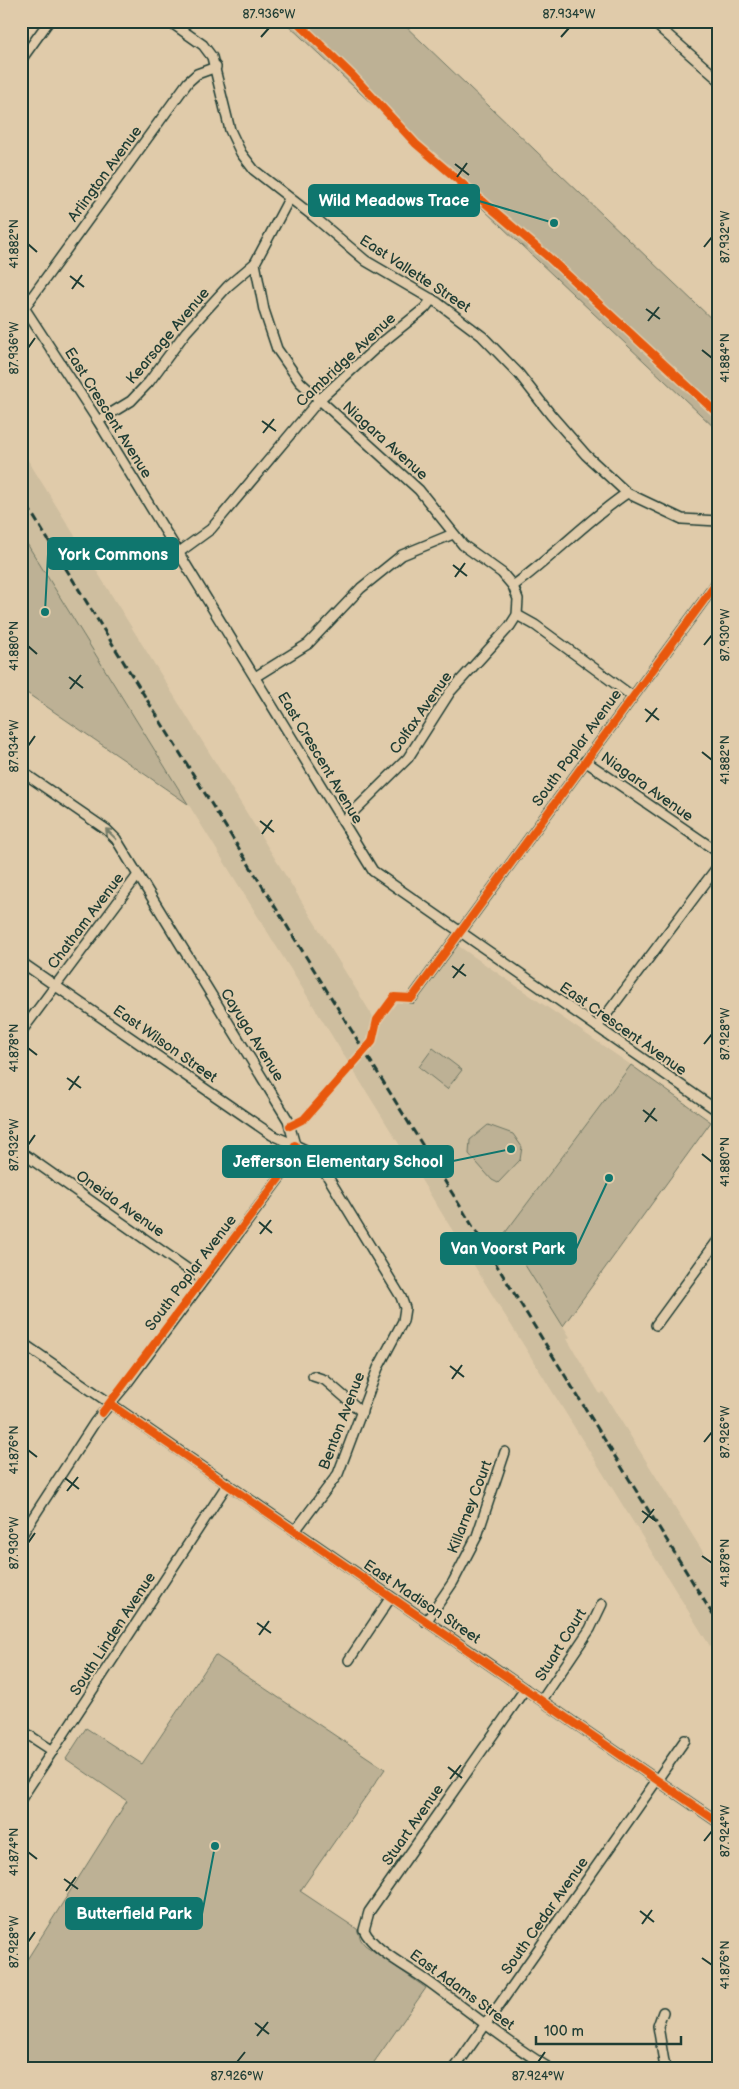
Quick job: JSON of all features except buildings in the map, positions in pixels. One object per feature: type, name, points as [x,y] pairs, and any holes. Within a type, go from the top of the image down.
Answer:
[{"type":"street","points":[[21,60],[49,21]]},
{"type":"street","name":"East Vallette Street","points":[[169,21],[203,45],[212,56],[230,130],[236,145],[254,170],[366,262],[432,299],[462,319],[501,354],[568,436],[627,493],[682,519],[718,521]]},
{"type":"street","points":[[652,21],[718,79]]},
{"type":"street","name":"Arlington Avenue","points":[[23,305],[188,82],[197,74],[216,67]]},
{"type":"street","points":[[255,263],[290,199]]},
{"type":"street","name":"Niagara Avenue","points":[[255,263],[264,310],[277,349],[295,376],[319,400],[403,473],[435,509],[453,534],[475,555],[502,573],[513,586]]},
{"type":"street","name":"Kearsage Avenue","points":[[98,421],[131,401],[149,382],[186,332],[228,286],[255,263]]},
{"type":"street","name":"Cambridge Avenue","points":[[178,553],[211,529],[319,400],[379,345],[425,308],[432,299]]},
{"type":"street","name":"East Crescent Avenue","points":[[23,305],[98,421],[377,875],[718,1111]]},
{"type":"street","points":[[627,493],[591,520],[539,568],[513,586],[518,599],[517,615],[535,625],[632,696]]},
{"type":"street","points":[[255,677],[308,644],[361,588],[402,555],[453,534]]},
{"type":"street","name":"South Poplar Avenue","points":[[412,998],[718,581]]},
{"type":"street","name":"Colfax Avenue","points":[[343,822],[408,758],[450,692],[510,626],[517,615]]},
{"type":"street","name":"Niagara Avenue","points":[[586,761],[718,852]]},
{"type":"street","name":"Cayuga Avenue","points":[[21,771],[107,830],[116,839],[288,1120],[295,1145]]},
{"type":"street","points":[[596,1027],[718,866]]},
{"type":"street","name":"Chatham Avenue","points":[[21,1032],[138,875]]},
{"type":"street","name":"East Wilson Street","points":[[21,962],[272,1135],[295,1145]]},
{"type":"street","name":"South Poplar Avenue","points":[[21,1536],[95,1422],[290,1164],[295,1145]]},
{"type":"street","name":"Benton Avenue","points":[[295,1145],[314,1154],[401,1297],[405,1308],[403,1320],[378,1368],[336,1478],[295,1532]]},
{"type":"street","name":"Oneida Avenue","points":[[21,1152],[203,1280]]},
{"type":"street","points":[[656,1325],[718,1240]]},
{"type":"street","name":"East Madison Street","points":[[21,1342],[718,1822]]},
{"type":"street","points":[[313,1376],[325,1380],[362,1412]]},
{"type":"street","name":"Killarney Court","points":[[426,1622],[453,1582],[477,1536],[505,1452]]},
{"type":"street","name":"South Linden Avenue","points":[[21,1799],[227,1485]]},
{"type":"street","points":[[349,1660],[391,1597]]},
{"type":"street","name":"Stuart Court","points":[[542,1700],[590,1629],[602,1604]]},
{"type":"street","name":"Stuart Avenue","points":[[364,1930],[369,1912],[525,1689]]},
{"type":"street","points":[[21,1730],[52,1751]]},
{"type":"street","name":"South Cedar Avenue","points":[[455,2068],[685,1740]]},
{"type":"street","name":"East Adams Street","points":[[364,1930],[372,1943],[430,1983],[485,2025],[550,2068]]},
{"type":"street","points":[[663,2012],[658,2026],[665,2068]]},
{"type":"shaded area","points":[[284,21],[400,21],[718,325],[718,431]]},
{"type":"shaded area","points":[[21,449],[377,1023],[393,1001],[415,1002],[457,945],[631,1065],[505,1234],[570,1337],[567,1339],[600,1394],[603,1392],[718,1576],[718,1659],[21,534]]},
{"type":"shaded area","points":[[21,534],[188,804],[21,689]]},
{"type":"shaded area","points":[[433,1048],[462,1070],[447,1089],[419,1067]]},
{"type":"shaded area","points":[[631,1065],[711,1122],[563,1326],[505,1233]]},
{"type":"shaded area","points":[[488,1125],[513,1134],[522,1147],[520,1160],[498,1183],[492,1180],[469,1154],[470,1140]]},
{"type":"shaded area","points":[[215,1655],[385,1769],[300,1891],[357,1929],[365,1945],[426,1988],[370,2068],[21,2068],[21,1969],[127,1801],[66,1759],[86,1728],[142,1764]]},
{"type":"railway","points":[[21,496],[718,1623]]},
{"type":"cycle path","points":[[296,21],[354,77],[416,144],[547,256],[718,414]]},
{"type":"cycle path","points":[[290,1126],[304,1119],[372,1042],[377,1020],[394,997],[412,998],[718,581]]},
{"type":"cycle path","points":[[102,1413],[290,1164],[295,1145]]},
{"type":"cycle path","points":[[110,1404],[718,1822]]},
{"type":"place","name":"Wild Meadows Trace","points":[[554,223]]},
{"type":"place","name":"York Commons","points":[[45,612]]},
{"type":"place","name":"Jefferson Elementary School","points":[[511,1149]]},
{"type":"place","name":"Van Voorst Park","points":[[609,1178]]},
{"type":"place","name":"Butterfield Park","points":[[215,1846]]}]
